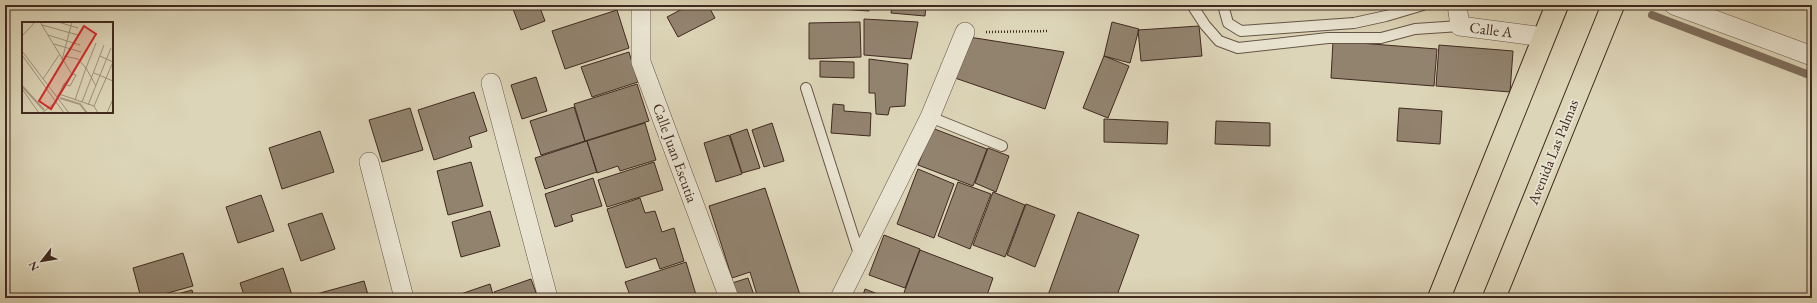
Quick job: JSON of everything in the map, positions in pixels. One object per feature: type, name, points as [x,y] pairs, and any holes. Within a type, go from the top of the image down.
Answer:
[{"type":"main road","points":[[1439,298],[1557,5]]},
{"type":"main road","name":"Avenida Las Palmas","points":[[1494,298],[1612,5]]},
{"type":"street","name":"Calle Juan Escutia","points":[[641,5],[641,62],[729,298]]},
{"type":"street","name":"Calle A","points":[[1457,5],[1460,26],[1544,37]]},
{"type":"street","points":[[1674,5],[1812,56]]},
{"type":"street","points":[[840,298],[930,117],[965,32]]},
{"type":"street","points":[[491,83],[548,298]]},
{"type":"street","points":[[369,162],[404,298]]},
{"type":"lane","points":[[1192,5],[1204,25],[1219,40],[1238,48],[1328,38],[1381,38],[1415,30],[1460,26]]},
{"type":"lane","points":[[1223,5],[1228,23],[1241,31],[1354,23],[1386,16],[1423,5]]},
{"type":"lane","points":[[806,88],[860,257]]},
{"type":"lane","points":[[930,117],[1002,146]]},
{"type":"path","points":[[965,32],[1049,31]]},
{"type":"building","points":[[524,5],[539,5],[545,21],[521,30],[513,9]]},
{"type":"building","points":[[690,5],[708,5],[715,18],[678,37],[667,17]]},
{"type":"building","points":[[801,5],[825,5],[825,7]]},
{"type":"building","points":[[827,5],[869,5],[869,11],[826,8]]},
{"type":"building","points":[[892,5],[926,5],[925,16],[891,13]]},
{"type":"building","points":[[617,10],[629,48],[565,69],[552,31]]},
{"type":"building","points":[[864,19],[918,22],[911,59],[864,55]]},
{"type":"building","points":[[860,22],[861,57],[809,59],[809,23]]},
{"type":"building","points":[[1112,22],[1139,29],[1130,63],[1104,56]]},
{"type":"building","points":[[1199,26],[1202,56],[1141,61],[1138,30]]},
{"type":"building","points":[[969,37],[1064,52],[1045,109],[955,78]]},
{"type":"building","points":[[1333,41],[1437,49],[1434,86],[1331,78]]},
{"type":"building","points":[[1439,45],[1513,51],[1510,92],[1436,86]]},
{"type":"building","points":[[629,52],[638,82],[592,97],[581,67]]},
{"type":"building","points":[[1104,56],[1129,66],[1108,118],[1083,108]]},
{"type":"building","points":[[869,59],[908,64],[905,106],[890,107],[888,115],[876,114],[875,93],[869,93]]},
{"type":"building","points":[[820,61],[854,62],[854,78],[820,77]]},
{"type":"building","points":[[536,77],[547,111],[522,119],[511,85]]},
{"type":"building","points":[[637,84],[649,121],[585,141],[574,104]]},
{"type":"building","points":[[474,92],[487,131],[469,137],[472,147],[434,160],[418,110]]},
{"type":"building","points":[[833,104],[844,105],[844,111],[871,113],[870,136],[831,133]]},
{"type":"building","points":[[574,107],[585,141],[541,155],[530,121]]},
{"type":"building","points":[[410,108],[423,150],[382,162],[369,120]]},
{"type":"building","points":[[1399,108],[1442,111],[1440,144],[1397,141]]},
{"type":"building","points":[[1104,119],[1168,122],[1167,144],[1104,142]]},
{"type":"building","points":[[1216,121],[1270,123],[1270,146],[1215,144]]},
{"type":"building","points":[[645,123],[656,160],[620,171],[618,166],[597,173],[587,141]]},
{"type":"building","points":[[772,123],[784,161],[764,167],[752,130]]},
{"type":"building","points":[[932,128],[987,149],[973,186],[918,165]]},
{"type":"building","points":[[747,129],[760,168],[742,173],[730,135]]},
{"type":"building","points":[[320,131],[334,172],[282,189],[269,148]]},
{"type":"building","points":[[729,135],[742,174],[716,182],[704,143]]},
{"type":"building","points":[[587,141],[597,172],[545,189],[535,158]]},
{"type":"building","points":[[988,148],[1009,156],[996,192],[975,183]]},
{"type":"building","points":[[471,162],[483,206],[448,215],[437,171]]},
{"type":"building","points":[[654,162],[663,190],[607,207],[598,180]]},
{"type":"building","points":[[918,169],[954,184],[934,238],[897,224]]},
{"type":"building","points":[[593,178],[602,206],[571,215],[573,221],[555,227],[545,194]]},
{"type":"building","points":[[958,182],[991,194],[970,249],[938,236]]},
{"type":"building","points":[[765,188],[801,298],[758,298],[750,272],[732,278],[709,206]]},
{"type":"building","points":[[993,192],[1025,205],[1005,257],[973,245]]},
{"type":"building","points":[[261,195],[274,231],[238,243],[226,207]]},
{"type":"building","points":[[640,198],[645,213],[655,211],[662,232],[674,228],[684,261],[660,269],[656,258],[626,268],[607,209]]},
{"type":"building","points":[[1026,204],[1055,215],[1035,267],[1007,255]]},
{"type":"building","points":[[490,211],[500,246],[461,257],[452,222]]},
{"type":"building","points":[[1078,212],[1139,235],[1116,298],[1047,298]]},
{"type":"building","points":[[322,213],[335,249],[301,261],[288,224]]},
{"type":"building","points":[[884,235],[920,249],[905,288],[869,275]]},
{"type":"building","points":[[920,250],[993,278],[986,298],[902,298]]},
{"type":"building","points":[[183,253],[193,286],[150,298],[141,298],[133,268]]},
{"type":"building","points":[[686,262],[697,298],[631,298],[625,282]]},
{"type":"building","points":[[283,268],[293,298],[245,298],[240,283]]},
{"type":"building","points":[[748,278],[755,298],[734,298],[729,284]]},
{"type":"building","points":[[531,279],[538,298],[496,298],[494,292]]},
{"type":"building","points":[[364,281],[369,298],[310,298],[309,296]]},
{"type":"building","points":[[490,284],[494,298],[456,298],[455,296]]},
{"type":"building","points":[[865,289],[888,298],[862,298]]},
{"type":"building","points":[[192,290],[194,298],[163,298]]},
{"type":"waterway","points":[[1652,15],[1812,76]]}]
